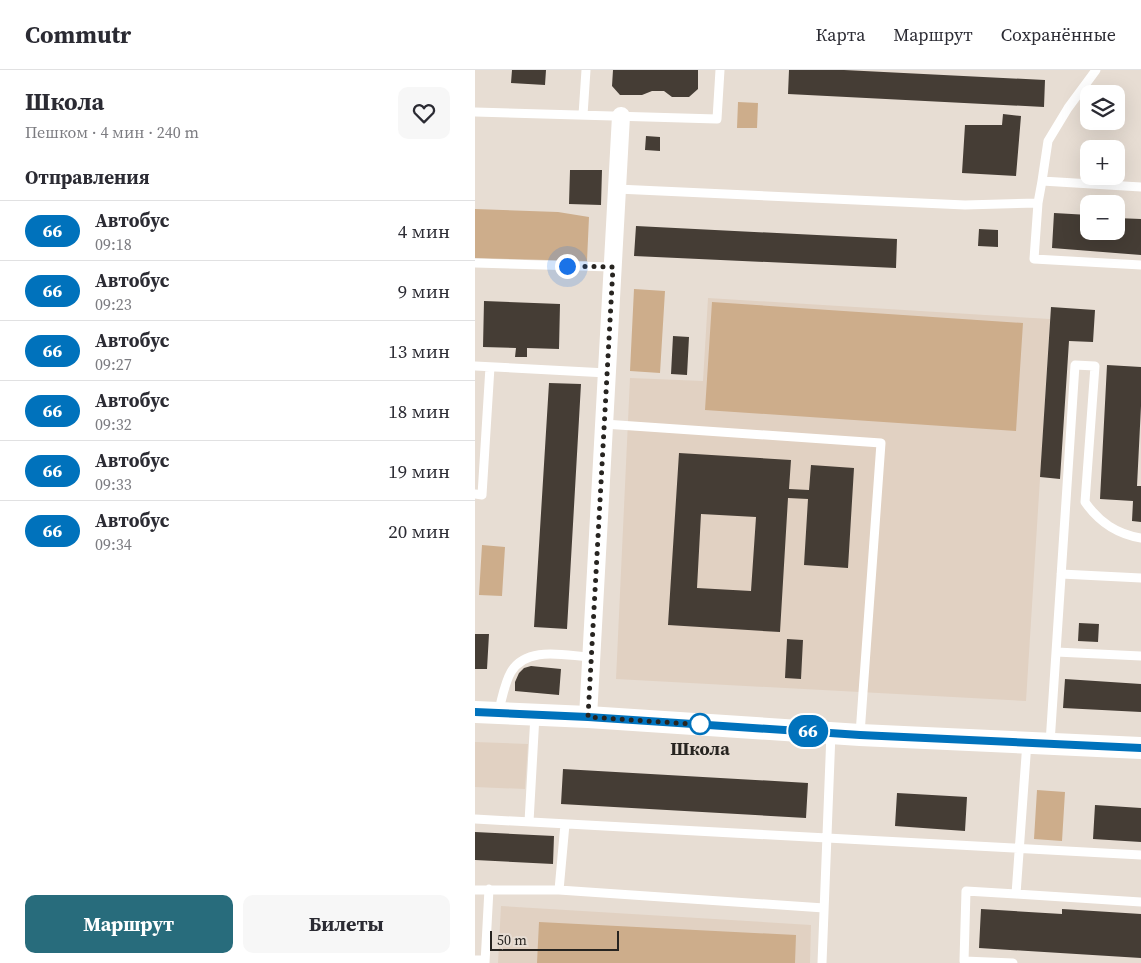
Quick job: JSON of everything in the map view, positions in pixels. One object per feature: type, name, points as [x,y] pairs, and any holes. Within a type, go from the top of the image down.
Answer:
[{"type":"street","points":[[588,717],[621,116]]},
{"type":"street","points":[[475,712],[588,717],[860,735],[1141,748]]},
{"type":"lane","points":[[583,115],[586,70]]},
{"type":"lane","points":[[475,112],[717,120],[720,70]]},
{"type":"lane","points":[[1096,70],[1068,108],[1048,141],[1038,203],[1034,260],[1141,265]]},
{"type":"lane","points":[[1042,180],[1141,187]]},
{"type":"lane","points":[[617,189],[965,205],[1038,203]]},
{"type":"lane","points":[[475,263],[613,267]]},
{"type":"lane","points":[[1050,743],[1075,364],[1095,366],[1085,502],[1094,514],[1109,528],[1141,538]]},
{"type":"lane","points":[[475,366],[607,373]]},
{"type":"lane","points":[[475,494],[482,494],[490,367]]},
{"type":"lane","points":[[604,424],[881,443],[860,735]]},
{"type":"lane","points":[[1061,574],[1141,578]]},
{"type":"lane","points":[[1056,652],[1141,656]]},
{"type":"lane","points":[[498,713],[511,671],[527,658],[541,654],[591,658]]},
{"type":"lane","points":[[529,822],[535,715]]},
{"type":"lane","points":[[822,963],[831,733]]},
{"type":"lane","points":[[1016,894],[1027,742]]},
{"type":"lane","points":[[475,819],[1141,855]]},
{"type":"lane","points":[[559,890],[565,824]]},
{"type":"lane","points":[[475,960],[485,962],[489,889]]},
{"type":"lane","points":[[475,890],[559,890],[824,908]]},
{"type":"lane","points":[[1013,963],[964,961],[966,891],[1141,902]]},
{"type":"shaded area","points":[[738,102],[758,103],[757,128],[737,128]]},
{"type":"shaded area","points":[[475,209],[558,212],[589,217],[587,261],[475,258]]},
{"type":"shaded area","points":[[634,289],[665,291],[660,373],[630,371]]},
{"type":"shaded area","points":[[708,298],[1050,319],[1026,701],[616,679],[630,378],[703,381]]},
{"type":"shaded area","points":[[712,302],[1023,323],[1016,431],[705,410]]},
{"type":"shaded area","points":[[482,545],[505,547],[502,596],[479,595]]},
{"type":"shaded area","points":[[475,742],[528,744],[525,789],[475,787]]},
{"type":"shaded area","points":[[1037,790],[1065,792],[1062,841],[1034,839]]},
{"type":"shaded area","points":[[501,906],[811,925],[810,963],[498,963]]},
{"type":"shaded area","points":[[539,922],[796,935],[795,963],[537,963]]},
{"type":"building","points":[[512,70],[546,70],[545,85],[511,83]]},
{"type":"building","points":[[613,70],[698,70],[698,89],[689,97],[672,97],[664,91],[652,91],[642,95],[620,95],[612,86]]},
{"type":"building","points":[[789,70],[844,70],[1045,80],[1044,107],[788,94]]},
{"type":"building","points":[[1003,114],[1021,116],[1016,176],[962,173],[965,125],[1002,125]]},
{"type":"building","points":[[646,136],[660,137],[660,151],[645,150]]},
{"type":"building","points":[[570,170],[602,170],[601,205],[569,204]]},
{"type":"building","points":[[1054,213],[1080,214],[1080,240],[1125,240],[1125,218],[1141,219],[1141,255],[1052,248]]},
{"type":"building","points":[[636,226],[897,239],[896,268],[634,256]]},
{"type":"building","points":[[979,229],[998,230],[998,247],[978,246]]},
{"type":"building","points":[[484,301],[560,304],[559,349],[527,348],[527,357],[515,357],[516,348],[483,347]]},
{"type":"building","points":[[1051,307],[1095,310],[1093,342],[1069,341],[1060,479],[1040,477]]},
{"type":"building","points":[[673,336],[689,337],[687,375],[671,374]]},
{"type":"building","points":[[1107,365],[1141,367],[1137,486],[1141,486],[1141,522],[1132,521],[1133,501],[1100,499]]},
{"type":"building","points":[[549,383],[581,384],[567,629],[534,627]]},
{"type":"building","points":[[679,453],[791,460],[789,489],[809,490],[811,465],[854,468],[848,568],[804,565],[808,499],[788,498],[780,632],[668,625]],"holes":[[[701,514],[756,517],[751,591],[697,588]]]},
{"type":"building","points":[[1079,623],[1099,624],[1098,642],[1078,641]]},
{"type":"building","points":[[475,634],[489,634],[487,669],[475,669]]},
{"type":"building","points":[[787,639],[803,640],[801,679],[785,678]]},
{"type":"building","points":[[531,666],[561,669],[559,695],[515,691],[515,682],[519,673],[524,668]]},
{"type":"building","points":[[1065,679],[1141,684],[1141,712],[1063,708]]},
{"type":"building","points":[[563,769],[808,783],[806,818],[561,804]]},
{"type":"building","points":[[897,793],[967,797],[965,831],[895,826]]},
{"type":"building","points":[[1095,805],[1141,808],[1141,842],[1093,839]]},
{"type":"building","points":[[475,832],[554,836],[553,864],[475,860]]},
{"type":"building","points":[[981,909],[1062,914],[1062,909],[1141,914],[1141,958],[979,948]]},
{"type":"bus line","name":"66","points":[[475,712],[588,717],[860,735],[1141,748]]},
{"type":"place","name":"Школа","points":[[700,724]]},
{"type":"route","points":[[567,266],[613,267],[588,717],[706,725],[700,724]]}]
